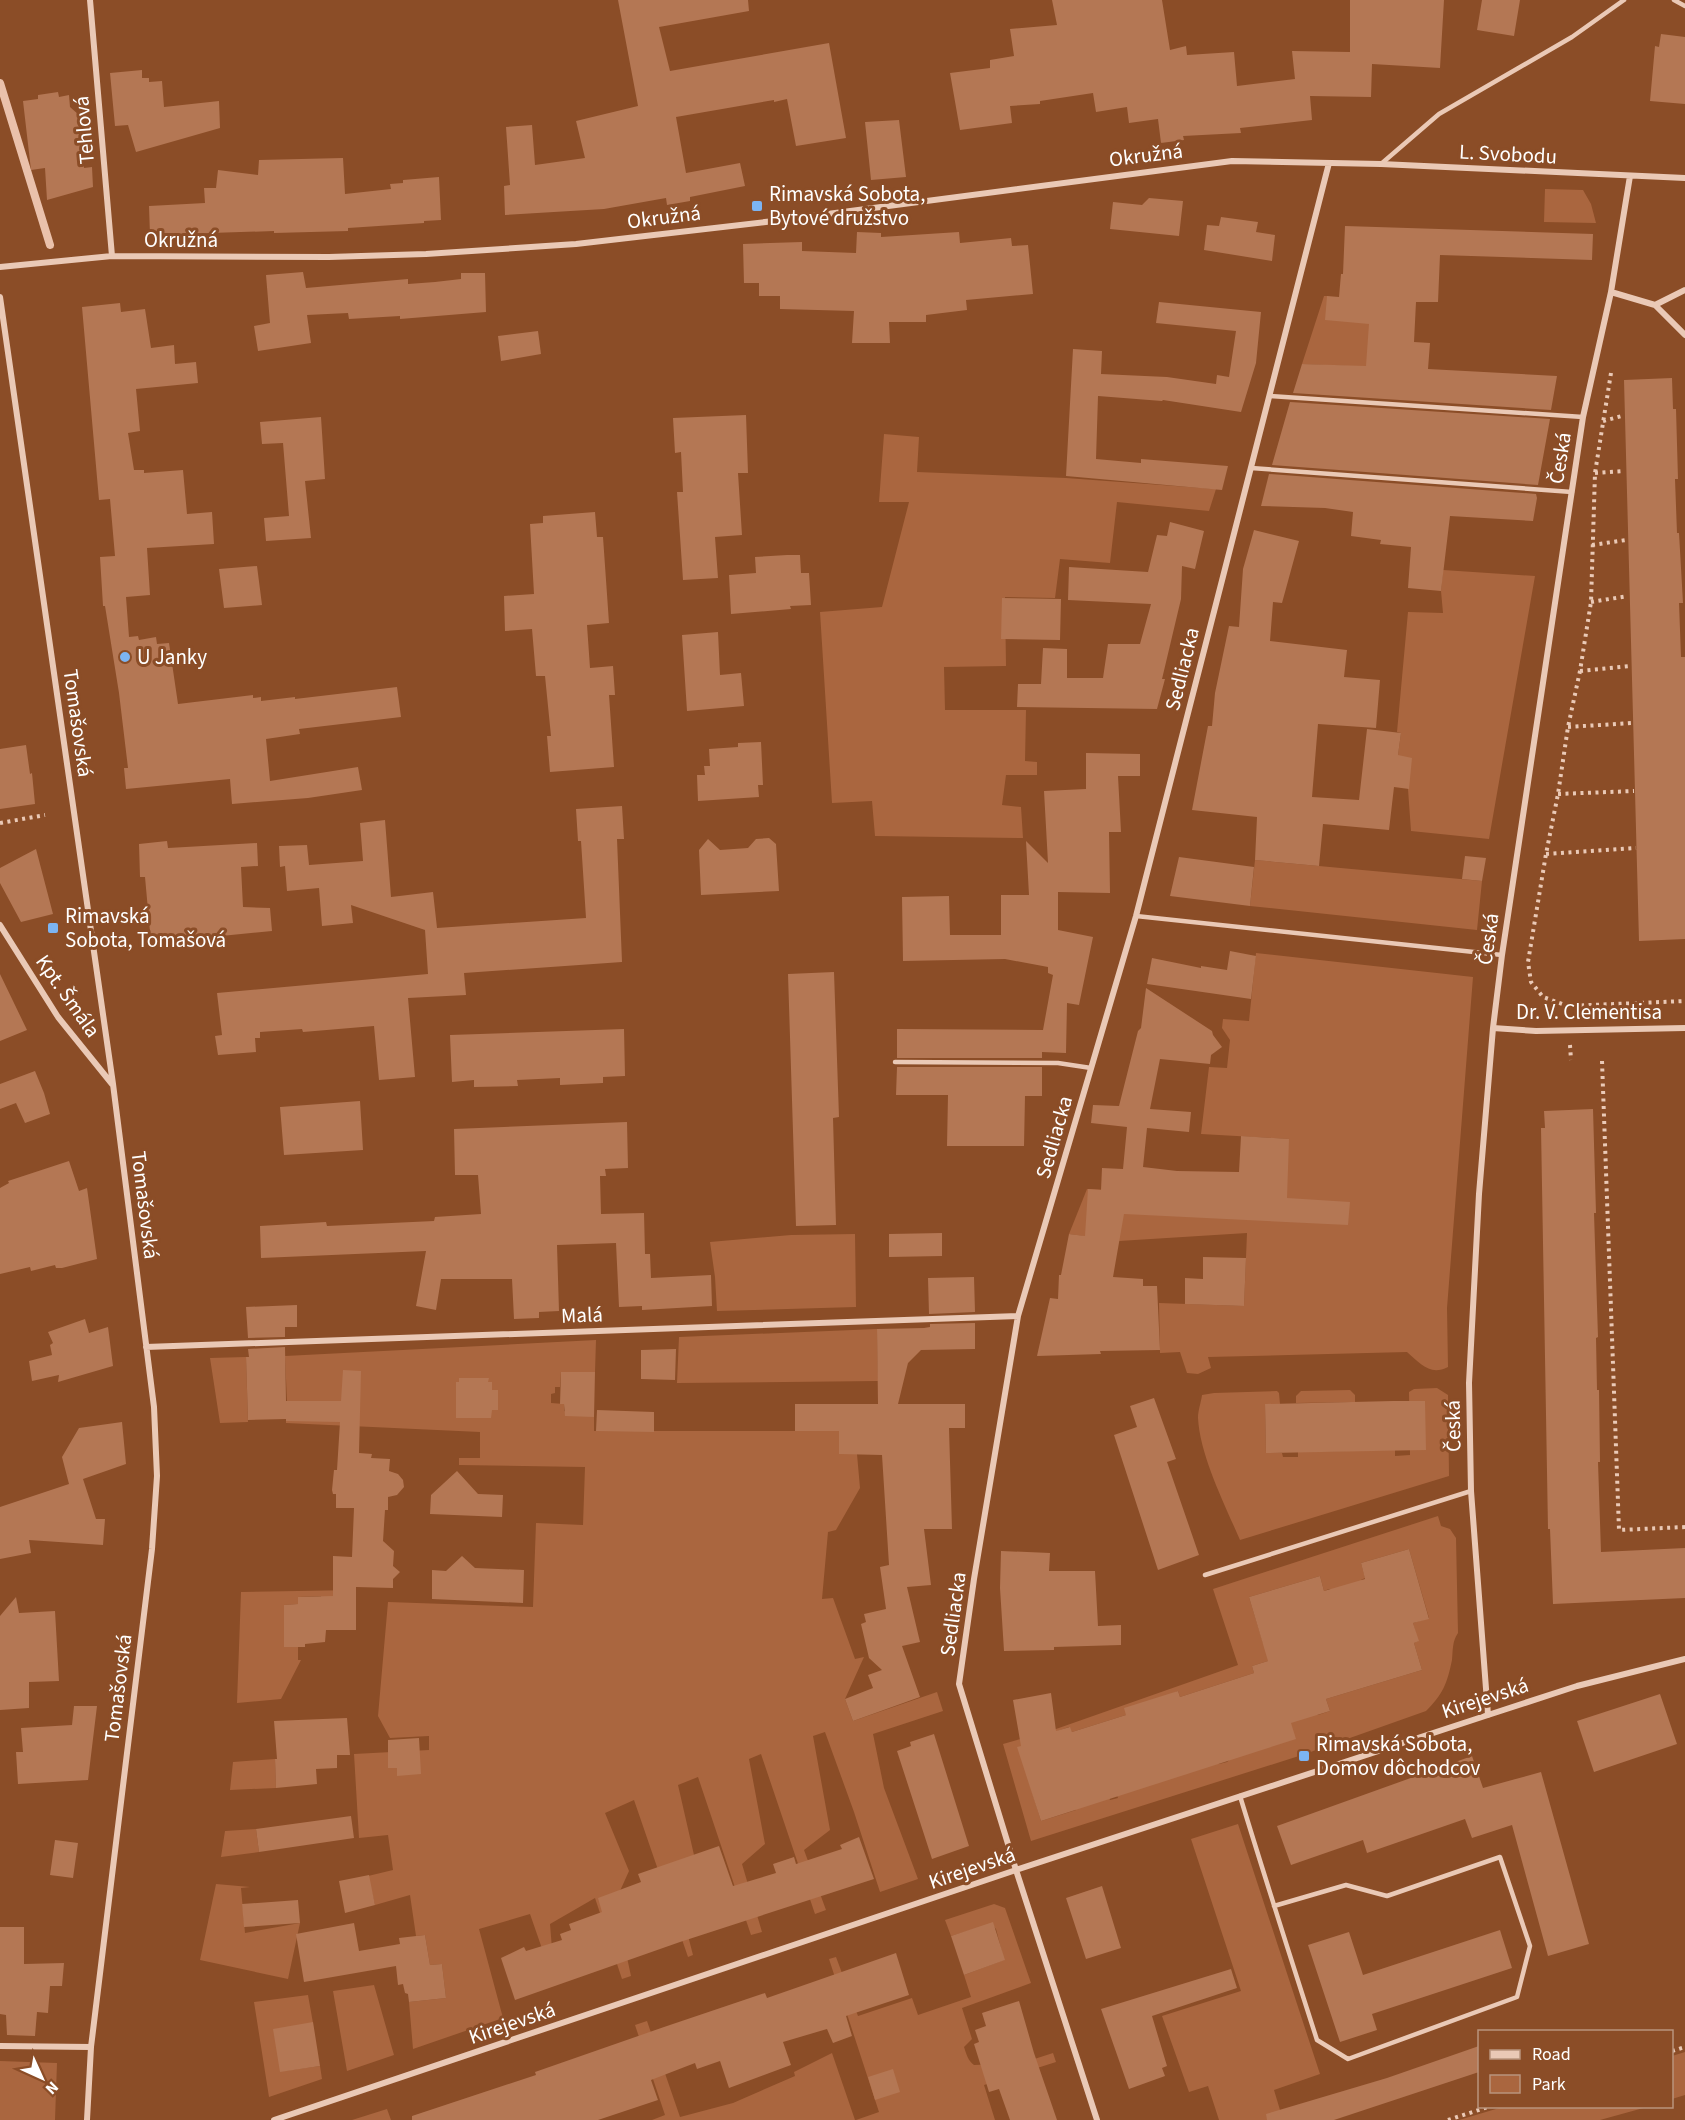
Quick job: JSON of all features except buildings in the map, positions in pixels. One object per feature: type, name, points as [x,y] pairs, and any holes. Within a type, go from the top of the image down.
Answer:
[{"type":"street","name":"Tehlová","points":[[90,0],[112,256]]},
{"type":"street","name":"Okružná","points":[[0,267],[112,256],[329,257],[426,254],[576,244],[774,221],[1232,161],[1329,163]]},
{"type":"street","name":"L. Svobodu","points":[[1329,163],[1685,178]]},
{"type":"street","name":"Sedliacka","points":[[1097,2120],[959,1684],[1018,1316],[1136,916],[1329,163]]},
{"type":"street","name":"Česká","points":[[1488,1715],[1471,1491],[1468,1383],[1479,1194],[1493,1028],[1583,417],[1611,292],[1630,176]]},
{"type":"street","points":[[1655,305],[1685,290]]},
{"type":"street","points":[[1611,292],[1655,305],[1685,335]]},
{"type":"street","name":"Tomašovská","points":[[0,297],[112,1084],[154,1407],[157,1476],[152,1549],[91,2048],[87,2120]]},
{"type":"street","name":"Kpt. Šmála","points":[[0,925],[58,1017],[112,1084]]},
{"type":"street","name":"Dr. V. Clementisa","points":[[1493,1028],[1536,1031],[1685,1028]]},
{"type":"street","name":"Malá","points":[[146,1347],[1018,1316]]},
{"type":"street","name":"Kirejevská","points":[[274,2120],[1240,1796],[1577,1686],[1685,1659]]},
{"type":"street","points":[[0,2046],[91,2048]]},
{"type":"lane","points":[[1381,164],[1438,114],[1572,37],[1624,0]]},
{"type":"lane","points":[[1674,0],[1685,6]]},
{"type":"lane","points":[[1269,396],[1583,417]]},
{"type":"lane","points":[[1251,468],[1572,492]]},
{"type":"lane","points":[[1136,916],[1502,955]]},
{"type":"lane","points":[[895,1062],[1058,1064],[1091,1068]]},
{"type":"lane","points":[[1205,1575],[1471,1491]]},
{"type":"lane","points":[[1240,1796],[1274,1906],[1317,2040],[1348,2059],[1517,1997],[1530,1946],[1500,1857],[1387,1896],[1346,1885],[1274,1906]]},
{"type":"path","points":[[1613,366],[1594,473],[1591,602],[1528,962],[1531,982],[1543,997],[1568,1006],[1685,1001]]},
{"type":"path","points":[[1603,421],[1622,416]]},
{"type":"path","points":[[1594,473],[1624,471]]},
{"type":"path","points":[[1592,545],[1626,540]]},
{"type":"path","points":[[1591,602],[1628,596]]},
{"type":"path","points":[[1580,671],[1630,666]]},
{"type":"path","points":[[1569,727],[1632,723]]},
{"type":"path","points":[[1558,795],[1634,791]]},
{"type":"path","points":[[0,823],[45,815]]},
{"type":"path","points":[[1546,854],[1636,848]]},
{"type":"path","points":[[1602,1061],[1619,1530],[1685,1527]]},
{"type":"path","points":[[1448,2120],[1485,2108]]},
{"type":"green space","points":[[1545,189],[1583,190],[1591,204],[1596,223],[1544,222]]},
{"type":"green space","points":[[1324,296],[1373,324],[1370,367],[1302,364]]},
{"type":"green space","points":[[884,434],[919,437],[917,472],[1066,478],[1216,489],[1209,511],[1117,502],[1110,563],[1060,559],[1055,598],[1005,597],[1006,666],[944,667],[945,710],[1026,710],[1025,761],[1037,762],[1037,775],[1006,775],[1002,805],[1021,807],[1023,838],[875,836],[872,801],[832,803],[820,612],[882,607],[909,502],[879,502]]},
{"type":"green space","points":[[1443,570],[1535,576],[1489,839],[1411,831],[1408,789],[1398,755],[1401,733],[1397,732],[1408,612],[1443,613],[1441,591]]},
{"type":"green space","points":[[1255,860],[1482,881],[1477,930],[1250,906]]},
{"type":"green space","points":[[1256,953],[1473,977],[1447,1308],[1448,1367],[1431,1369],[1407,1352],[1208,1357],[1211,1368],[1198,1374],[1187,1373],[1180,1352],[1160,1353],[1159,1303],[1244,1306],[1247,1233],[1119,1241],[1069,1234],[1087,1189],[1211,1194],[1289,1139],[1201,1134],[1209,1067],[1227,1068],[1230,1040],[1222,1028],[1223,1019],[1249,1021]]},
{"type":"green space","points":[[855,1234],[856,1307],[717,1311],[710,1242],[791,1235]]},
{"type":"green space","points":[[877,1329],[878,1381],[677,1383],[679,1337]]},
{"type":"green space","points":[[596,1340],[595,1372],[561,1372],[560,1387],[555,1387],[555,1393],[551,1394],[551,1403],[564,1404],[566,1412],[594,1412],[594,1431],[839,1431],[839,1454],[857,1454],[860,1488],[836,1530],[828,1532],[822,1599],[833,1598],[855,1659],[864,1657],[845,1699],[853,1721],[937,1692],[943,1711],[873,1734],[884,1788],[918,1879],[880,1892],[825,1732],[813,1736],[830,1830],[804,1850],[826,1910],[815,1914],[761,1754],[749,1759],[765,1844],[742,1864],[762,1932],[751,1935],[698,1777],[678,1785],[694,1855],[677,1893],[693,1955],[688,1957],[634,1800],[605,1813],[629,1871],[615,1902],[631,1976],[622,1979],[595,1898],[550,1924],[555,1986],[530,1914],[479,1929],[503,2018],[413,2049],[409,2002],[446,1998],[442,1964],[430,1965],[425,1935],[416,1936],[410,1895],[375,1905],[368,1876],[393,1870],[388,1835],[359,1838],[354,1754],[429,1750],[429,1736],[390,1738],[378,1716],[388,1602],[533,1607],[536,1523],[583,1525],[585,1467],[459,1465],[459,1458],[480,1458],[480,1432],[286,1423],[286,1421],[359,1402],[287,1401],[285,1356]]},
{"type":"green space","points":[[246,1357],[248,1422],[220,1423],[210,1358]]},
{"type":"green space","points":[[1437,1388],[1448,1395],[1449,1476],[1240,1540],[1203,1448],[1198,1418],[1202,1395],[1277,1391],[1280,1404],[1265,1404],[1266,1453],[1282,1453],[1283,1457],[1298,1457],[1298,1452],[1395,1450],[1395,1456],[1410,1455],[1409,1392],[1414,1389]]},
{"type":"green space","points":[[1350,1390],[1355,1395],[1355,1402],[1296,1403],[1296,1396],[1301,1391]]},
{"type":"green space","points":[[1438,1516],[1441,1526],[1450,1529],[1456,1538],[1458,1633],[1446,1682],[1437,1699],[1426,1711],[1302,1755],[1031,1841],[1003,1744],[1056,1729],[1238,1665],[1213,1589]],"holes":[[[1409,1549],[1429,1618],[1413,1623],[1418,1641],[1414,1643],[1422,1670],[1326,1699],[1330,1711],[1318,1715],[1287,1712],[1227,1762],[1219,1764],[1098,1735],[1118,1798],[1110,1800],[1089,1737],[1068,1784],[1076,1810],[1041,1821],[1022,1759],[1031,1740],[1069,1727],[1072,1732],[1126,1715],[1178,1691],[1180,1697],[1254,1673],[1252,1666],[1287,1655],[1263,1643],[1249,1597],[1320,1576],[1324,1591],[1329,1589],[1367,1602],[1361,1580],[1365,1578],[1361,1563]]]},
{"type":"green space","points":[[356,1590],[321,1603],[321,1596],[298,1597],[298,1604],[284,1605],[284,1647],[298,1647],[298,1660],[301,1660],[281,1699],[237,1703],[241,1592]]},
{"type":"green space","points":[[275,1759],[276,1788],[230,1790],[233,1762]]},
{"type":"green space","points":[[1238,1824],[1320,2074],[1274,2090],[1283,2120],[1219,2120],[1208,2086],[1189,2092],[1162,2016],[1241,1991],[1191,1839]]},
{"type":"green space","points":[[256,1829],[259,1852],[221,1857],[225,1831]]},
{"type":"green space","points":[[216,1884],[250,1887],[241,1888],[245,1933],[300,1923],[288,1979],[200,1960]]},
{"type":"green space","points":[[994,1904],[1005,1908],[1031,1983],[962,2008],[972,2039],[964,2047],[966,2054],[974,2065],[1022,2063],[1053,2053],[1056,2062],[984,2085],[995,2120],[856,2120],[879,2112],[829,1959],[836,1957],[858,2016],[912,1998],[918,2015],[971,1997],[964,1975],[1004,1960],[996,1929],[991,1924],[951,1936],[945,1920]]},
{"type":"green space","points":[[374,1985],[394,2055],[347,2071],[333,1991]]},
{"type":"green space","points":[[308,1995],[313,2023],[283,2071],[320,2066],[322,2079],[269,2097],[254,2002]]},
{"type":"green space","points":[[647,2021],[680,2117],[733,2103],[795,2076],[794,2072],[832,2053],[855,2120],[652,2120],[665,2115],[635,2025]]},
{"type":"green space","points":[[1685,2052],[1685,2095],[1673,2099],[1673,2056]]},
{"type":"green space","points":[[0,2061],[57,2063],[55,2120],[0,2120]]},
{"type":"green space","points":[[1499,2108],[1643,2108],[1600,2120],[1459,2120]]},
{"type":"green space","points":[[387,2109],[391,2120],[352,2120]]},
{"type":"waterway","points":[[0,83],[50,245]]},
{"type":"place","name":"Rimavská Sobota, Bytové družstvo","points":[[757,206]]},
{"type":"place","name":"U Janky","points":[[125,657]]},
{"type":"place","name":"Rimavská Sobota, Tomašová","points":[[53,928]]},
{"type":"place","name":"Rimavská Sobota, Domov dôchodcov","points":[[1304,1756]]}]
